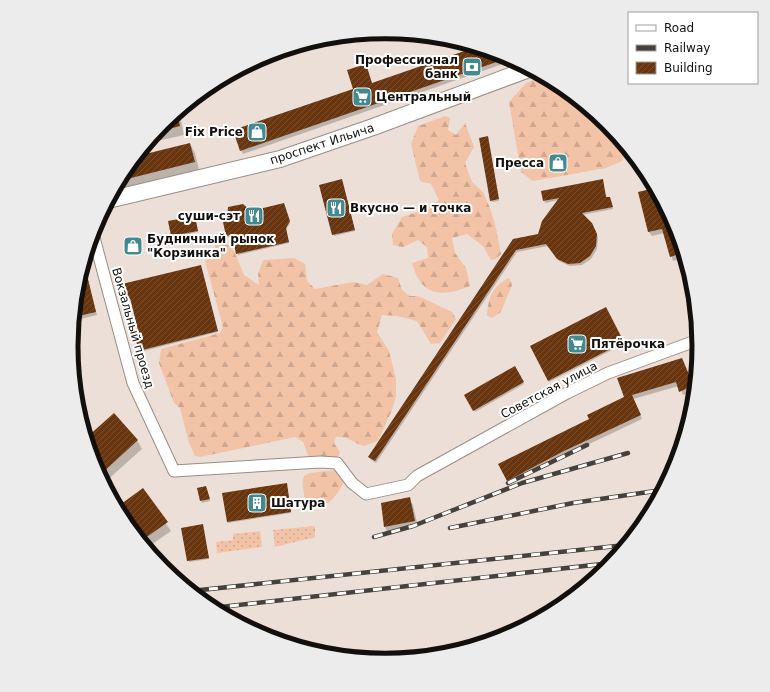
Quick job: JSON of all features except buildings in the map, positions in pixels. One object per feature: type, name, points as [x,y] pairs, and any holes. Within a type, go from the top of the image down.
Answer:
[{"type":"street","name":"проспект Ильича","points":[[116,198],[280,159],[373,127],[522,72]]},
{"type":"street","name":"Вокзальный проезд","points":[[95,243],[133,383],[174,471]]},
{"type":"street","name":"Советская улица","points":[[174,471],[272,464],[320,462],[337,463],[352,483],[366,494],[408,485],[418,476],[567,393],[608,373],[692,342]]},
{"type":"green space","points":[[536,79],[572,102],[602,129],[624,153],[622,161],[606,168],[533,181],[521,172],[509,102],[526,83]]},
{"type":"green space","points":[[445,116],[450,118],[448,130],[456,135],[465,123],[474,147],[465,163],[472,182],[483,192],[490,208],[501,254],[496,259],[491,260],[483,246],[467,234],[452,238],[455,253],[466,268],[470,286],[460,290],[441,293],[427,288],[421,282],[412,263],[428,258],[427,247],[418,240],[403,247],[393,245],[392,234],[402,217],[424,210],[439,200],[431,184],[420,181],[411,144],[418,126]]},
{"type":"green space","points":[[224,241],[234,251],[244,275],[259,285],[258,274],[263,260],[294,258],[305,264],[307,281],[315,289],[353,282],[367,285],[383,274],[398,278],[402,290],[410,296],[418,296],[452,312],[456,319],[440,343],[431,344],[417,321],[397,316],[382,315],[377,332],[389,351],[396,379],[396,396],[392,410],[378,441],[364,446],[348,439],[336,437],[334,443],[340,452],[337,459],[309,458],[303,442],[295,437],[200,457],[195,456],[189,443],[180,408],[174,403],[159,363],[161,349],[220,333],[223,327],[205,261],[214,255],[215,245]]},
{"type":"green space","points":[[509,278],[512,285],[501,312],[492,318],[487,316],[488,304],[492,294],[503,281]]},
{"type":"green space","points":[[336,470],[340,472],[344,482],[334,498],[325,505],[307,505],[303,485],[303,479],[305,476],[310,473]]},
{"type":"green space","points":[[315,526],[315,537],[275,547],[273,530]]},
{"type":"green space","points":[[260,531],[262,547],[217,553],[216,542],[233,540],[233,534]]},
{"type":"railway","points":[[508,483],[587,445]]},
{"type":"railway","points":[[374,537],[413,526],[522,483],[628,453]]},
{"type":"railway","points":[[450,528],[573,503],[656,491]]},
{"type":"railway","points":[[198,590],[618,546]]},
{"type":"railway","points":[[223,607],[601,564]]},
{"type":"place","name":"Профессионал банк","points":[[472,67]]},
{"type":"place","name":"Центральный","points":[[362,97]]},
{"type":"place","name":"Fix Price","points":[[257,132]]},
{"type":"place","name":"Пресса","points":[[558,163]]},
{"type":"place","name":"Вкусно — и точка","points":[[336,208]]},
{"type":"place","name":"суши-сэт","points":[[254,216]]},
{"type":"place","name":"Будничный рынок \"Корзинка\"","points":[[133,246]]},
{"type":"place","name":"Пятёрочка","points":[[577,344]]},
{"type":"place","name":"Шатура","points":[[257,503]]}]
